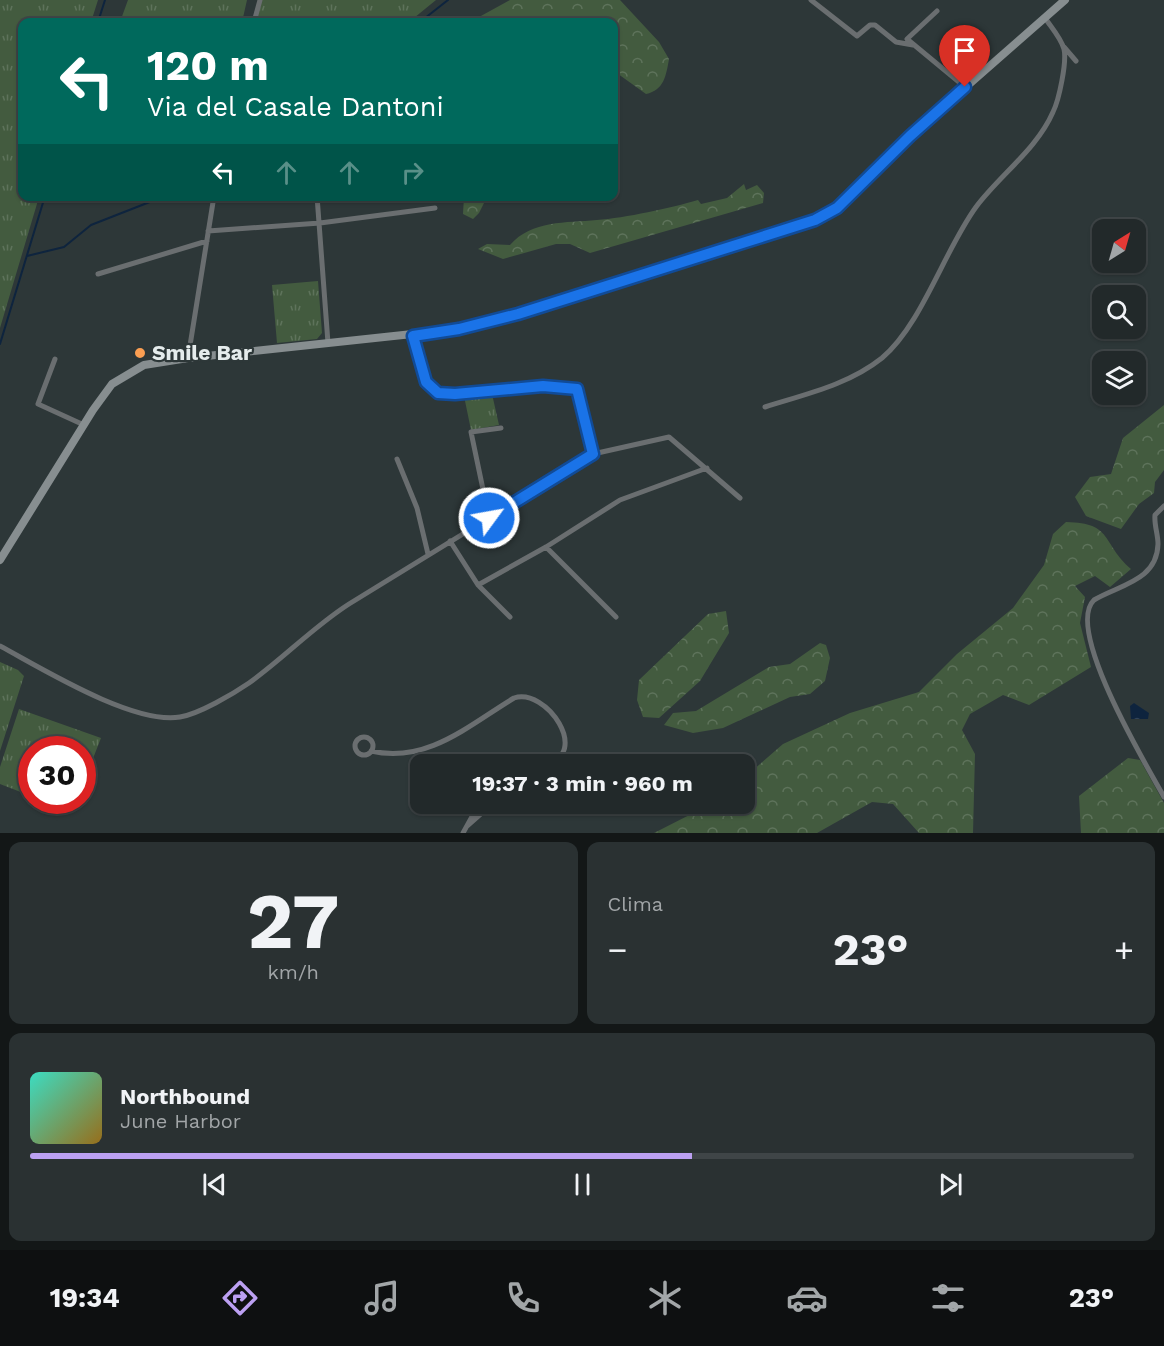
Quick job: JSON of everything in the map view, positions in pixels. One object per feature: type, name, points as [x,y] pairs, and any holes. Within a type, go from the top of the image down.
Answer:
[{"type":"main road","points":[[0,560],[104,393],[123,376],[144,365],[188,358],[413,336],[459,329],[518,314],[815,220],[837,208],[910,136],[1065,0]]},
{"type":"street","points":[[255,18],[260,0]]},
{"type":"street","points":[[811,0],[856,36],[875,25],[902,45],[913,45]]},
{"type":"street","points":[[937,11],[908,39],[965,87]]},
{"type":"street","points":[[1045,18],[1076,61]]},
{"type":"street","points":[[765,407],[843,382],[870,367],[894,345],[911,320],[966,221],[988,192],[1016,164],[1053,112],[1064,60],[1060,41]]},
{"type":"street","points":[[188,358],[213,201]]},
{"type":"street","points":[[318,201],[328,343]]},
{"type":"street","points":[[208,231],[320,223],[435,208]]},
{"type":"street","points":[[98,274],[207,241]]},
{"type":"street","points":[[413,336],[426,382],[438,393],[455,394],[543,386],[577,389],[593,454]]},
{"type":"street","points":[[55,359],[38,404],[84,425]]},
{"type":"street","points":[[489,518],[471,432],[501,428]]},
{"type":"street","points":[[0,646],[60,679],[106,699],[151,715],[180,718],[249,683],[333,614],[593,454],[669,437],[740,498]]},
{"type":"street","points":[[397,459],[417,508],[428,554]]},
{"type":"street","points":[[478,585],[546,547],[620,500],[707,468]]},
{"type":"street","points":[[1164,506],[1155,514],[1158,545],[1151,568],[1140,578],[1094,600],[1089,606],[1087,618],[1098,665],[1115,708],[1164,797]]},
{"type":"street","points":[[450,541],[478,585],[510,617]]},
{"type":"street","points":[[546,547],[616,617]]},
{"type":"street","points":[[371,751],[401,754],[423,750],[452,737],[514,699],[525,696],[544,707],[560,724],[566,735],[565,748],[562,754]]},
{"type":"street","points":[[463,833],[474,814]]},
{"type":"street","points":[[467,826],[481,814]]},
{"type":"green space","points":[[0,0],[98,0],[92,18],[18,18],[18,201],[38,201],[0,328]]},
{"type":"green space","points":[[128,0],[247,0],[243,18],[121,18]]},
{"type":"green space","points":[[262,0],[436,0],[414,18],[257,18]]},
{"type":"green space","points":[[510,0],[620,0],[659,42],[669,59],[667,71],[660,86],[646,94],[618,74],[618,18],[477,18]]},
{"type":"green space","points":[[744,184],[746,190],[757,185],[764,193],[763,203],[590,253],[570,244],[556,244],[503,259],[478,249],[487,244],[510,245],[529,231],[550,224],[608,219],[698,200],[701,204],[727,198]]},
{"type":"green space","points":[[464,201],[485,201],[473,219],[463,214]]},
{"type":"green space","points":[[318,281],[322,333],[317,339],[277,343],[272,285]]},
{"type":"green space","points":[[492,394],[499,425],[471,430],[464,396]]},
{"type":"green space","points":[[1164,405],[1164,470],[1155,482],[1154,493],[1139,504],[1121,529],[1086,516],[1075,497],[1090,477],[1111,474],[1123,438]]},
{"type":"green space","points":[[1066,522],[1092,526],[1100,530],[1131,569],[1110,587],[1095,576],[1075,586],[1085,597],[1080,623],[1091,667],[1029,705],[1003,695],[970,714],[962,730],[975,754],[973,833],[919,833],[893,804],[872,802],[817,833],[654,833],[691,814],[755,814],[755,768],[783,744],[850,713],[919,692],[957,654],[1013,608],[1044,565],[1053,534]]},
{"type":"green space","points":[[726,611],[729,633],[700,681],[659,718],[643,717],[637,700],[639,680],[708,614]]},
{"type":"green space","points":[[820,643],[826,645],[830,658],[825,681],[810,694],[790,697],[723,728],[693,733],[664,725],[673,713],[696,711],[769,667],[790,664]]},
{"type":"green space","points":[[0,662],[18,670],[24,676],[0,751]]},
{"type":"green space","points":[[19,709],[95,736],[18,736],[18,791],[0,784],[0,767]]},
{"type":"green space","points":[[96,736],[101,738],[96,751]]},
{"type":"green space","points":[[1128,758],[1140,760],[1164,803],[1164,833],[1081,833],[1079,796]]},
{"type":"water","points":[[1134,703],[1149,713],[1148,719],[1131,719],[1130,706]]},
{"type":"waterway","points":[[99,18],[105,0]]},
{"type":"waterway","points":[[425,18],[448,0]]},
{"type":"waterway","points":[[0,344],[43,201]]},
{"type":"waterway","points":[[27,256],[64,247],[91,225],[152,201]]},
{"type":"place","name":"Smile Bar","points":[[140,353]]},
{"type":"route","points":[[489,518],[593,454],[577,389],[543,386],[455,394],[438,393],[426,382],[413,336],[459,329],[518,314],[783,233],[815,220],[837,208],[910,136],[965,87]]}]
